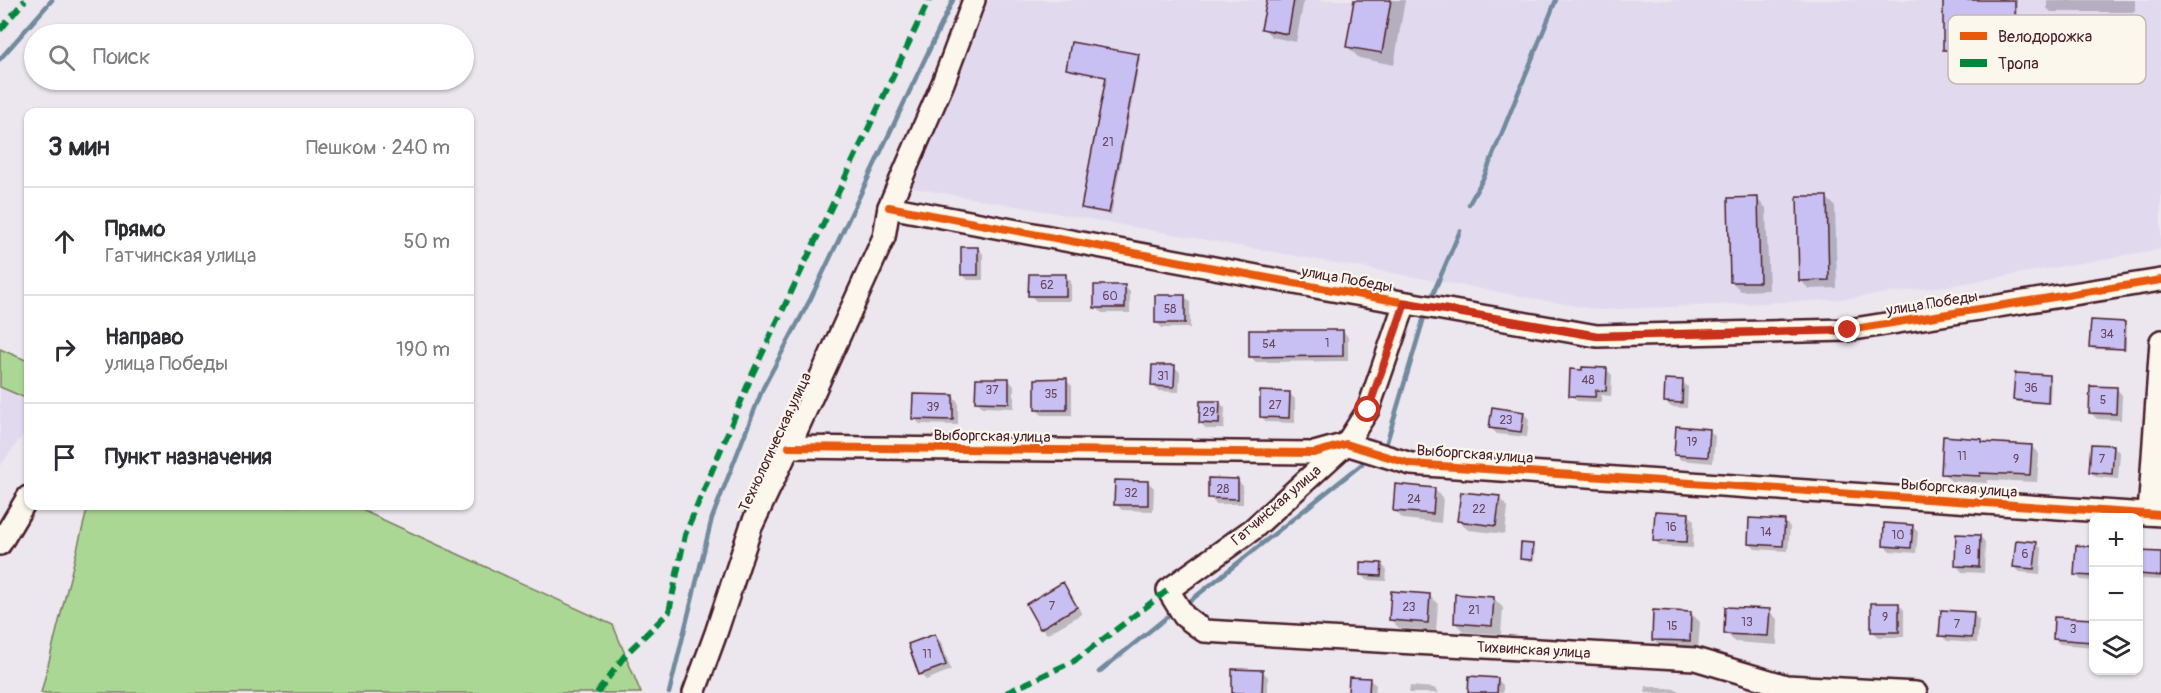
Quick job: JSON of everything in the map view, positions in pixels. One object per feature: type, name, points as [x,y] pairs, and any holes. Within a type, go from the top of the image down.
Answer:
[{"type":"street","name":"Технологическая улица","points":[[694,693],[750,527],[789,447],[884,237],[889,207],[943,83],[974,0]]},
{"type":"street","name":"улица Победы","points":[[889,207],[1405,303],[1597,336],[1836,330],[2161,280]]},
{"type":"street","name":"Гатчинская улица","points":[[1168,590],[1253,529],[1346,444],[1368,410],[1405,303]]},
{"type":"street","points":[[2155,514],[2161,340]]},
{"type":"street","name":"Выборгская улица","points":[[789,447],[1314,453],[1346,444],[1411,464],[2155,514]]},
{"type":"street","points":[[0,544],[24,504]]},
{"type":"street","name":"Тихвинская улица","points":[[1168,590],[1184,616],[1204,631],[1695,659],[1786,686],[1916,693]]},
{"type":"shaded area","points":[[982,0],[2161,0],[2161,249],[1954,285],[1833,300],[1599,310],[909,187]]},
{"type":"shaded area","points":[[0,387],[24,397],[24,433],[0,466]]},
{"type":"green space","points":[[0,349],[24,359],[24,397],[0,387]]},
{"type":"green space","points":[[87,510],[362,510],[613,625],[641,693],[41,693]]},
{"type":"building","points":[[1267,0],[1294,0],[1288,34],[1261,29]]},
{"type":"building","points":[[1354,0],[1391,0],[1382,53],[1346,47]]},
{"type":"building","points":[[1943,0],[2015,0],[2015,15],[1948,15],[1948,50],[1943,50]]},
{"type":"building","points":[[1071,42],[1139,54],[1109,213],[1081,208],[1106,77],[1066,69]]},
{"type":"building","points":[[1797,196],[1827,196],[1829,280],[1799,281]]},
{"type":"building","points":[[1758,197],[1760,282],[1730,282],[1728,198]]},
{"type":"building","points":[[961,247],[978,247],[978,275],[961,275]]},
{"type":"building","points":[[1029,274],[1066,274],[1066,296],[1028,296]]},
{"type":"building","points":[[1094,285],[1125,285],[1125,308],[1094,308]]},
{"type":"building","points":[[1155,295],[1185,295],[1185,323],[1155,323]]},
{"type":"building","points":[[2091,320],[2125,322],[2124,349],[2089,347]]},
{"type":"building","points":[[1249,330],[1343,330],[1343,356],[1249,357]]},
{"type":"building","points":[[1152,365],[1175,365],[1174,387],[1151,386]]},
{"type":"building","points":[[1582,367],[1607,368],[1606,391],[1596,390],[1595,397],[1569,396],[1570,369],[1582,370]]},
{"type":"building","points":[[2015,373],[2049,375],[2048,403],[2013,400]]},
{"type":"building","points":[[976,378],[1009,378],[1009,403],[975,402]]},
{"type":"building","points":[[1067,378],[1067,410],[1035,410],[1035,379]]},
{"type":"building","points":[[1665,379],[1683,380],[1682,403],[1664,402]]},
{"type":"building","points":[[2090,386],[2117,387],[2116,414],[2089,413]]},
{"type":"building","points":[[1260,391],[1290,392],[1289,418],[1260,417]]},
{"type":"building","points":[[913,394],[953,395],[953,420],[912,419]]},
{"type":"building","points":[[1200,401],[1220,401],[1219,424],[1199,423]]},
{"type":"building","points":[[1492,407],[1524,412],[1521,432],[1489,428]]},
{"type":"building","points":[[1676,426],[1710,429],[1708,457],[1674,455]]},
{"type":"building","points":[[1943,436],[1982,439],[1982,442],[2032,445],[2030,475],[1941,474]]},
{"type":"building","points":[[2091,444],[2114,445],[2112,474],[2089,472]]},
{"type":"building","points":[[1208,478],[1238,479],[1238,499],[1208,498]]},
{"type":"building","points":[[1115,480],[1148,481],[1148,505],[1114,505]]},
{"type":"building","points":[[1395,484],[1435,488],[1433,514],[1393,511]]},
{"type":"building","points":[[1461,492],[1500,496],[1496,526],[1457,521]]},
{"type":"building","points":[[1655,511],[1689,513],[1687,542],[1653,541]]},
{"type":"building","points":[[1749,518],[1785,520],[1783,546],[1748,544]]},
{"type":"building","points":[[1884,523],[1913,525],[1911,548],[1883,546]]},
{"type":"building","points":[[1956,534],[1980,535],[1979,567],[1955,566]]},
{"type":"building","points":[[2016,540],[2037,542],[2034,569],[2013,567]]},
{"type":"building","points":[[1521,543],[1533,544],[1532,560],[1520,559]]},
{"type":"building","points":[[2076,545],[2089,546],[2089,576],[2074,575]]},
{"type":"building","points":[[2143,551],[2161,552],[2161,576],[2143,574]]},
{"type":"building","points":[[1360,562],[1382,563],[1381,576],[1360,575]]},
{"type":"building","points":[[1063,582],[1077,607],[1040,629],[1026,604]]},
{"type":"building","points":[[1391,591],[1430,594],[1428,623],[1389,620]]},
{"type":"building","points":[[1455,594],[1494,597],[1492,626],[1454,623]]},
{"type":"building","points":[[1871,603],[1899,603],[1899,632],[1871,632]]},
{"type":"building","points":[[1725,607],[1770,609],[1768,636],[1724,634]]},
{"type":"building","points":[[1653,610],[1691,612],[1690,641],[1652,640]]},
{"type":"building","points":[[1941,610],[1974,612],[1972,638],[1939,636]]},
{"type":"building","points":[[2054,617],[2089,619],[2089,642],[2053,639]]},
{"type":"building","points":[[935,634],[946,665],[919,675],[908,644]]},
{"type":"building","points":[[1232,669],[1263,670],[1262,693],[1232,693]]},
{"type":"building","points":[[1469,676],[1498,678],[1497,693],[1468,693]]},
{"type":"building","points":[[1349,677],[1370,678],[1369,693],[1348,693]]},
{"type":"waterway","points":[[31,24],[52,0]]},
{"type":"waterway","points":[[669,693],[712,518],[763,388],[811,298],[953,0]]},
{"type":"waterway","points":[[1469,204],[1484,177],[1556,0]]},
{"type":"waterway","points":[[0,59],[24,32]]},
{"type":"waterway","points":[[1432,296],[1460,231]]},
{"type":"waterway","points":[[1386,445],[1425,314]]},
{"type":"waterway","points":[[1190,601],[1362,464]]},
{"type":"waterway","points":[[1099,672],[1172,613]]},
{"type":"marked path","points":[[0,30],[25,0]]},
{"type":"marked path","points":[[597,693],[626,654],[669,612],[685,535],[752,375],[929,0]]},
{"type":"marked path","points":[[1006,693],[1076,660],[1168,590]]},
{"type":"cycle path","points":[[889,207],[1321,288],[1597,336],[1848,330],[2161,280]]},
{"type":"cycle path","points":[[789,447],[1314,453],[1346,444],[1411,464],[2161,515]]},
{"type":"route","points":[[1368,410],[1405,303],[1597,336],[1848,330]]}]
